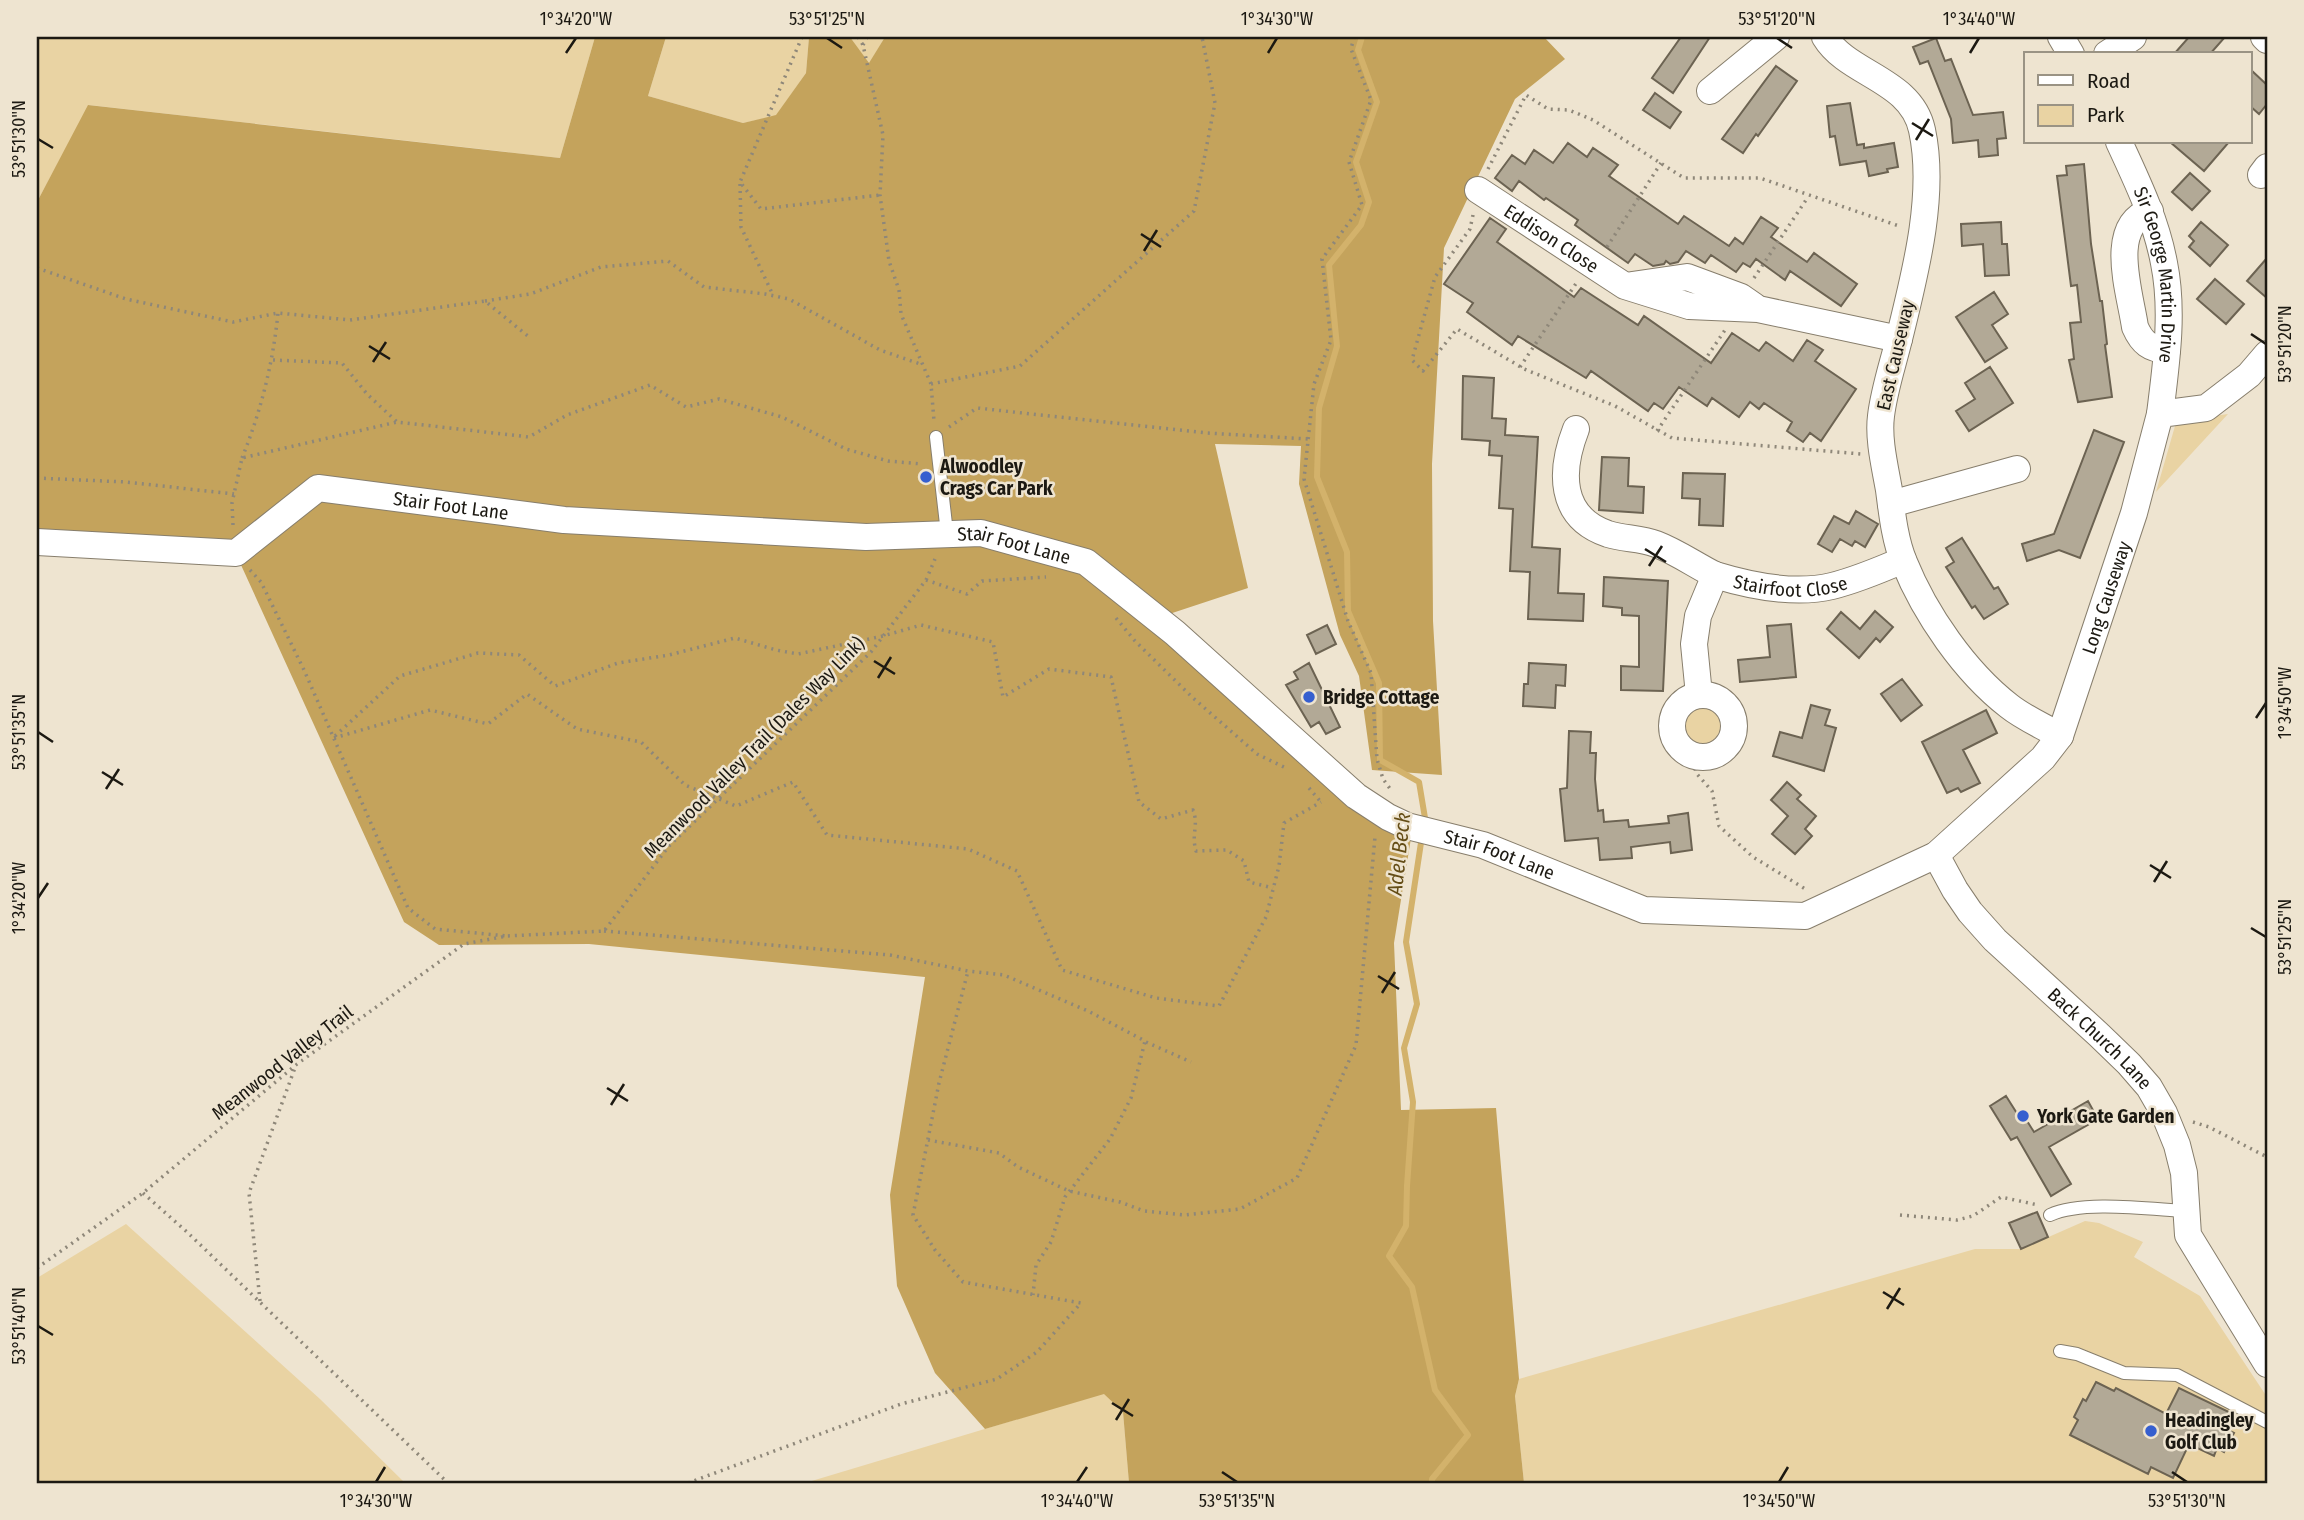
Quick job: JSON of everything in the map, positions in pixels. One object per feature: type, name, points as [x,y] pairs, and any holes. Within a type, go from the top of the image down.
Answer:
[{"type":"street","points":[[1710,91],[1776,37]]},
{"type":"street","name":"East Causeway","points":[[1825,37],[1847,58],[1888,84],[1916,110],[1922,130],[1927,183],[1920,233],[1880,419],[1891,504],[1903,560],[1932,619],[1979,677],[2010,707],[2060,736]]},
{"type":"street","points":[[2110,52],[2133,37]]},
{"type":"street","name":"Sir George Martin Drive","points":[[2120,144],[2150,211],[2166,276],[2167,350],[2160,414]]},
{"type":"street","name":"Eddison Close","points":[[1478,190],[1625,286],[1689,306],[1746,305],[1899,339]]},
{"type":"street","points":[[2150,211],[2138,215],[2131,224],[2123,251],[2138,336],[2154,349],[2167,350]]},
{"type":"street","points":[[2160,414],[2206,408],[2249,375],[2267,354]]},
{"type":"street","name":"Long Causeway","points":[[1936,855],[2043,758],[2060,736],[2134,513],[2160,414]]},
{"type":"street","points":[[1576,429],[1567,451],[1565,480],[1566,495],[1581,516],[1606,534],[1657,544],[1715,575]]},
{"type":"street","points":[[1891,504],[2017,469]]},
{"type":"street","name":"Stair Foot Lane","points":[[236,553],[318,488],[564,520],[866,537],[981,533],[1086,562],[1175,632],[1356,796],[1398,821],[1483,845],[1644,910],[1805,916],[1936,855]]},
{"type":"street","points":[[37,542],[236,553]]},
{"type":"street","name":"Stairfoot Close","points":[[1699,695],[1695,644],[1698,616],[1715,575],[1756,585],[1796,589],[1829,587],[1903,560]]},
{"type":"street","points":[[1699,695],[1718,699],[1727,706],[1734,724],[1728,744],[1712,756],[1692,755],[1683,750],[1672,733],[1674,712],[1681,704],[1699,695]]},
{"type":"street","name":"Back Church Lane","points":[[1936,855],[1970,912],[1995,940],[2129,1064],[2149,1087],[2177,1144],[2184,1173],[2188,1236],[2267,1364]]},
{"type":"lane","points":[[936,437],[947,533]]},
{"type":"lane","points":[[2050,1215],[2061,1210],[2080,1208],[2185,1210]]},
{"type":"lane","points":[[2060,1351],[2077,1354],[2124,1373],[2177,1375],[2267,1422]]},
{"type":"path","points":[[773,295],[741,227],[740,182],[802,37]]},
{"type":"path","points":[[858,37],[863,45],[883,135],[880,195],[889,261],[899,290],[901,314],[931,384],[936,437],[977,408],[1207,433],[1309,439]]},
{"type":"path","points":[[863,45],[867,37]]},
{"type":"path","points":[[931,384],[1020,366],[1194,211],[1215,103],[1202,37]]},
{"type":"path","points":[[928,1140],[999,1153],[1018,1167],[1069,1191],[1120,1202],[1144,1211],[1185,1215],[1240,1209],[1297,1178],[1356,1045],[1376,834],[1398,821],[1395,796],[1384,779],[1377,759],[1371,673],[1348,621],[1304,479],[1314,384],[1331,340],[1322,259],[1362,205],[1349,162],[1371,100],[1350,49],[1354,37]]},
{"type":"path","points":[[1884,456],[1672,438],[1615,406],[1520,367],[1457,329],[1423,371],[1412,360],[1435,277],[1470,229],[1478,190],[1526,95],[1548,109],[1569,110],[1593,120],[1684,178],[1760,178],[1920,233]]},
{"type":"path","points":[[1520,367],[1661,163]]},
{"type":"path","points":[[740,182],[761,209],[880,195]]},
{"type":"path","points":[[1657,431],[1746,305],[1809,196]]},
{"type":"path","points":[[37,268],[126,299],[233,322],[278,313],[350,320],[530,294],[601,267],[668,261],[704,287],[789,299],[880,350],[923,365]]},
{"type":"path","points":[[485,301],[529,337]]},
{"type":"path","points":[[278,313],[273,360],[252,434],[242,458],[234,494],[232,519],[236,553],[261,582],[304,670],[408,908],[435,929],[507,936],[604,931],[890,955],[968,971],[1004,975],[1088,1011],[1191,1062]]},
{"type":"path","points":[[273,360],[342,363],[368,394],[397,422]]},
{"type":"path","points":[[242,458],[397,422],[529,437],[567,415],[650,385],[685,407],[719,400],[782,417],[857,452],[888,461],[938,465]]},
{"type":"path","points":[[37,478],[126,482],[234,494]]},
{"type":"path","name":"Meanwood Valley Trail (Dales Way Link)","points":[[604,931],[669,846],[871,652],[926,580],[947,533]]},
{"type":"path","points":[[926,580],[967,594],[982,581],[1056,577]]},
{"type":"path","points":[[1109,610],[1135,641],[1257,754],[1294,772]]},
{"type":"path","points":[[334,738],[400,676],[478,653],[519,655],[555,686],[618,663],[670,655],[735,638],[798,654],[922,625],[993,642],[1003,697],[1049,669],[1111,677],[1139,802],[1161,819],[1193,810],[1197,820],[1192,836],[1196,851],[1227,850],[1244,861],[1249,882],[1273,888]]},
{"type":"path","points":[[334,738],[430,710],[488,724],[527,694],[577,729],[641,742],[685,785],[736,806],[793,782],[827,835],[968,849],[1017,871],[1062,970],[1156,998],[1219,1006],[1266,917],[1279,866],[1284,822],[1321,802],[1356,796]]},
{"type":"path","points":[[1692,755],[1696,773],[1712,791],[1719,825],[1753,857],[1830,904]]},
{"type":"path","points":[[1303,782],[1321,802]]},
{"type":"path","name":"Meanwood Valley Trail","points":[[37,1268],[143,1193],[297,1064],[464,944],[507,936]]},
{"type":"path","points":[[688,1483],[901,1404],[997,1379],[1037,1352],[1081,1303],[963,1282],[935,1250],[913,1215],[939,1083],[968,971]]},
{"type":"path","points":[[1033,1294],[1036,1265],[1051,1242],[1065,1197],[1110,1139],[1131,1098],[1145,1041],[1141,1039]]},
{"type":"path","points":[[260,1303],[249,1193],[297,1064]]},
{"type":"path","points":[[2164,1113],[2209,1128],[2267,1157]]},
{"type":"path","points":[[143,1193],[449,1483]]},
{"type":"path","points":[[1900,1215],[1957,1220],[1973,1216],[2001,1197],[2041,1206],[2050,1215]]},
{"type":"green space","points":[[37,37],[595,37],[560,158],[89,105],[37,202]]},
{"type":"green space","points":[[666,37],[809,37],[806,73],[776,116],[743,123],[648,96]]},
{"type":"green space","points":[[850,37],[885,37],[869,64]]},
{"type":"green space","points":[[2228,414],[2156,492],[2175,426],[2179,421]]},
{"type":"green space","points":[[1703,705],[1711,706],[1717,711],[1722,717],[1722,733],[1717,739],[1711,744],[1703,745],[1695,744],[1689,739],[1684,733],[1683,725],[1684,717],[1689,711],[1695,706]]},
{"type":"green space","name":"Headingley Golf Club","points":[[2085,1221],[2099,1223],[2143,1242],[2134,1257],[2200,1296],[2267,1397],[2267,1483],[1524,1483],[1515,1396],[1519,1379],[1975,1249],[2021,1249]]},
{"type":"green space","points":[[126,1224],[320,1399],[405,1483],[37,1483],[37,1278]]},
{"type":"green space","points":[[1104,1393],[1123,1412],[1129,1483],[805,1483]]},
{"type":"shaded area","points":[[595,37],[666,37],[648,96],[743,123],[776,115],[806,73],[809,37],[850,37],[869,63],[885,37],[1544,37],[1565,59],[1515,99],[1444,248],[1432,464],[1433,621],[1442,775],[1372,770],[1359,676],[1340,635],[1299,484],[1301,446],[1215,444],[1248,588],[1148,621],[1411,838],[1394,943],[1401,1110],[1496,1108],[1519,1379],[1515,1396],[1524,1483],[1129,1483],[1123,1412],[1104,1394],[985,1429],[935,1373],[897,1286],[890,1195],[925,977],[589,944],[439,945],[404,922],[236,554],[37,542],[37,202],[88,105],[560,158]]},
{"type":"building","points":[[1681,37],[1710,37],[1673,93],[1652,78]]},
{"type":"building","points":[[2189,37],[2225,37],[2212,52],[2176,52]]},
{"type":"building","points":[[1936,38],[1945,61],[1951,59],[1973,115],[2003,112],[2006,138],[1997,139],[1998,155],[1979,157],[1978,140],[1953,143],[1951,119],[1928,61],[1920,64],[1913,47]]},
{"type":"building","points":[[1776,66],[1797,81],[1743,153],[1722,139]]},
{"type":"building","points":[[2252,71],[2267,85],[2267,104],[2259,114],[2252,108]]},
{"type":"building","points":[[1655,93],[1681,112],[1670,128],[1643,110]]},
{"type":"building","points":[[1850,103],[1857,145],[1864,144],[1864,148],[1894,143],[1898,167],[1869,176],[1866,161],[1840,165],[1835,136],[1830,137],[1827,106]]},
{"type":"building","points":[[1568,143],[1587,157],[1593,148],[1618,165],[1609,176],[1678,224],[1684,216],[1729,246],[1735,238],[1743,244],[1761,217],[1778,228],[1771,237],[1807,262],[1814,253],[1857,284],[1841,306],[1790,271],[1785,280],[1756,259],[1750,267],[1743,263],[1736,272],[1711,255],[1705,263],[1686,251],[1678,262],[1670,264],[1666,261],[1653,266],[1635,254],[1628,263],[1575,225],[1578,220],[1546,198],[1544,200],[1519,181],[1512,191],[1495,178],[1512,155],[1525,164],[1534,150],[1553,163]]},
{"type":"building","points":[[2172,144],[2227,144],[2204,171]]},
{"type":"building","points":[[2084,164],[2091,244],[2102,301],[2112,397],[2078,402],[2069,360],[2074,359],[2070,323],[2081,322],[2077,285],[2071,286],[2057,176],[2067,175],[2066,166]]},
{"type":"building","points":[[2190,173],[2210,191],[2192,210],[2172,192]]},
{"type":"building","points":[[1490,218],[1506,229],[1497,242],[1574,297],[1581,288],[1638,325],[1644,316],[1711,363],[1732,333],[1759,351],[1766,342],[1793,361],[1807,340],[1823,350],[1815,361],[1856,389],[1821,441],[1810,433],[1803,442],[1787,431],[1792,422],[1764,403],[1759,409],[1750,402],[1739,417],[1712,398],[1707,406],[1679,387],[1663,409],[1654,403],[1648,411],[1591,371],[1586,378],[1518,336],[1512,345],[1467,312],[1473,303],[1444,284]]},
{"type":"building","points":[[2001,222],[2002,244],[2007,244],[2009,275],[1985,276],[1983,244],[1962,246],[1961,224]]},
{"type":"building","points":[[2201,222],[2228,245],[2210,266],[2189,247],[2194,241],[2189,236]]},
{"type":"building","points":[[2267,258],[2267,298],[2247,281]]},
{"type":"building","points":[[2215,279],[2244,304],[2226,324],[2197,299]]},
{"type":"building","points":[[1994,292],[2008,314],[1992,325],[2007,348],[1985,362],[1956,317]]},
{"type":"building","points":[[1990,367],[2013,403],[1969,431],[1956,411],[1975,399],[1965,383]]},
{"type":"building","points":[[1463,376],[1494,378],[1492,418],[1506,419],[1505,435],[1538,437],[1532,547],[1560,549],[1558,593],[1584,594],[1583,621],[1528,619],[1530,572],[1510,571],[1513,509],[1499,508],[1502,456],[1489,455],[1490,441],[1462,439]]},
{"type":"building","points":[[2094,430],[2124,442],[2080,558],[2059,550],[2027,561],[2022,544],[2054,534]]},
{"type":"building","points":[[1602,457],[1629,458],[1628,486],[1644,487],[1643,513],[1599,510]]},
{"type":"building","points":[[1683,473],[1725,474],[1723,526],[1699,525],[1700,499],[1682,498]]},
{"type":"building","points":[[1856,511],[1878,524],[1865,547],[1855,541],[1852,546],[1840,539],[1832,552],[1818,544],[1834,516],[1849,524]]},
{"type":"building","points":[[1962,538],[1994,589],[1998,587],[2008,604],[1984,619],[1975,606],[1972,608],[1946,567],[1954,562],[1946,548]]},
{"type":"building","points":[[1604,577],[1668,581],[1663,691],[1621,690],[1621,666],[1639,667],[1639,616],[1622,615],[1622,608],[1603,606]]},
{"type":"building","points":[[1875,611],[1893,627],[1880,642],[1876,638],[1859,658],[1827,629],[1841,612],[1860,629]]},
{"type":"building","points":[[1791,624],[1796,677],[1740,682],[1738,660],[1770,657],[1767,626]]},
{"type":"building","points":[[1327,625],[1336,644],[1316,654],[1307,635]]},
{"type":"building","name":"Bridge Cottage","points":[[1309,663],[1340,727],[1326,734],[1319,722],[1311,727],[1286,685],[1298,679],[1294,672]]},
{"type":"building","points":[[1529,663],[1566,665],[1565,686],[1556,685],[1555,708],[1523,706]]},
{"type":"building","points":[[1902,679],[1922,705],[1901,721],[1881,694]]},
{"type":"building","points":[[1811,705],[1830,710],[1825,725],[1836,728],[1824,771],[1773,756],[1780,732],[1802,738]]},
{"type":"building","points":[[1986,710],[1997,733],[1963,750],[1980,783],[1961,792],[1958,788],[1947,793],[1922,742]]},
{"type":"building","points":[[1569,731],[1591,732],[1590,753],[1596,753],[1598,811],[1603,810],[1604,822],[1628,820],[1629,827],[1669,823],[1668,816],[1688,813],[1692,850],[1671,853],[1670,842],[1631,847],[1632,858],[1600,860],[1598,838],[1565,841],[1560,789],[1567,788]]},
{"type":"building","points":[[1787,782],[1801,795],[1797,799],[1816,816],[1805,829],[1812,836],[1795,854],[1772,834],[1788,816],[1771,800]]},
{"type":"building","points":[[2006,1096],[2018,1115],[2022,1113],[2034,1132],[2088,1101],[2098,1119],[2049,1147],[2071,1184],[2051,1196],[2017,1137],[2011,1140],[1990,1106]]},
{"type":"building","points":[[2037,1212],[2048,1237],[2021,1249],[2009,1223]]},
{"type":"building","name":"Headingley Golf Club","points":[[2096,1382],[2114,1391],[2116,1388],[2166,1414],[2179,1388],[2233,1414],[2226,1429],[2234,1433],[2224,1452],[2217,1448],[2214,1456],[2189,1444],[2173,1478],[2151,1467],[2148,1474],[2070,1435],[2078,1420],[2074,1417]]},
{"type":"waterway","name":"Adel Beck","points":[[1362,37],[1358,50],[1377,102],[1356,162],[1369,202],[1361,225],[1329,265],[1337,346],[1319,408],[1317,477],[1347,552],[1348,611],[1379,683],[1380,760],[1419,782],[1424,825]]},
{"type":"waterway","name":"Adel Beck","points":[[1422,836],[1406,942],[1417,1004],[1404,1048],[1413,1102],[1406,1226],[1389,1256],[1412,1287],[1435,1390],[1468,1435],[1432,1479],[1432,1483]]},
{"type":"place","name":"Alwoodley Crags Car Park","points":[[926,477]]},
{"type":"place","name":"Bridge Cottage","points":[[1309,697]]},
{"type":"place","name":"York Gate Garden","points":[[2023,1116]]},
{"type":"place","name":"Headingley Golf Club","points":[[2151,1431]]}]
